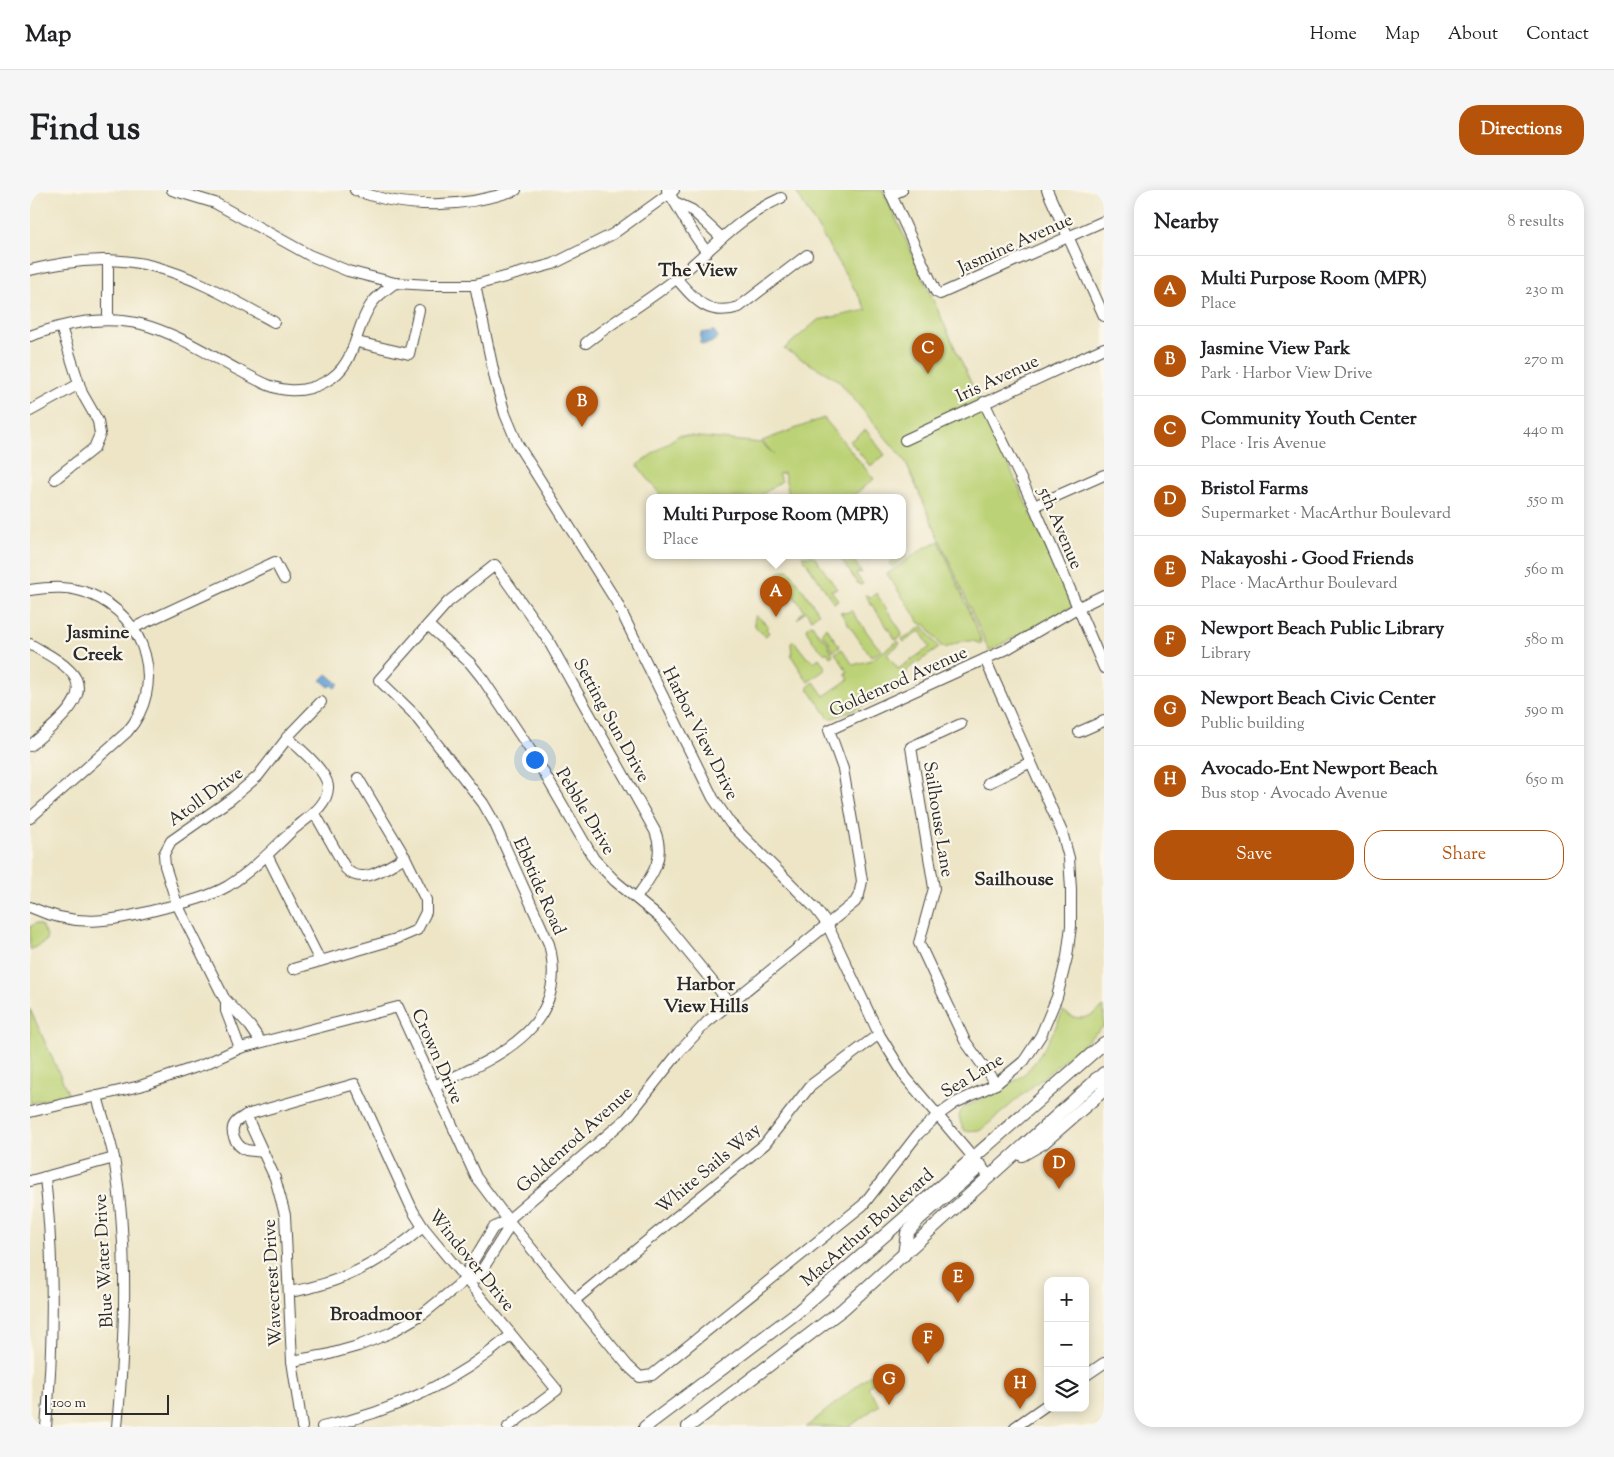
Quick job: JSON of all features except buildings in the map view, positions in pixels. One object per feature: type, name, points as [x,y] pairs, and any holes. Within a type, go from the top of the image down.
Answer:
[{"type":"main road","name":"MacArthur Boulevard","points":[[645,1427],[795,1314],[977,1162],[1104,1043]]},
{"type":"main road","points":[[688,1427],[843,1309],[1004,1164],[1102,1080]]},
{"type":"main road","points":[[904,1255],[907,1233],[977,1162]]},
{"type":"street","points":[[172,190],[196,196],[233,212],[309,255],[348,271],[395,283],[475,285],[538,269],[584,250],[623,227],[670,191],[683,218],[707,252]]},
{"type":"street","points":[[355,190],[394,201],[427,204],[469,202],[516,190]]},
{"type":"street","points":[[890,193],[902,190]]},
{"type":"street","points":[[1047,190],[1104,316]]},
{"type":"street","name":"Jasmine Avenue","points":[[890,193],[936,292],[940,294],[1104,220]]},
{"type":"street","points":[[586,343],[676,278],[750,215],[781,198]]},
{"type":"street","points":[[677,203],[692,210],[722,238]]},
{"type":"street","points":[[676,278],[703,306],[727,311],[739,307],[807,255]]},
{"type":"street","points":[[30,270],[68,262],[108,260],[154,265],[188,276],[274,322]]},
{"type":"street","points":[[108,260],[108,320]]},
{"type":"street","points":[[30,336],[60,326],[108,320],[155,328],[266,384],[289,390],[313,387],[334,376],[348,361],[372,303],[395,283]]},
{"type":"street","name":"Harbor View Drive","points":[[475,285],[495,379],[505,414],[518,445],[616,601],[713,798],[730,823],[815,908],[827,924],[879,1034],[906,1078],[990,1177]]},
{"type":"street","points":[[357,342],[409,354],[419,310]]},
{"type":"street","points":[[55,479],[94,448],[100,434],[98,420],[87,405],[60,326]]},
{"type":"street","name":"Iris Avenue","points":[[905,440],[1104,348]]},
{"type":"street","points":[[30,411],[79,384]]},
{"type":"street","name":"5th Avenue","points":[[984,402],[1034,506],[1104,668]]},
{"type":"street","points":[[1034,506],[1104,475]]},
{"type":"street","points":[[133,628],[275,562],[284,580]]},
{"type":"street","name":"Setting Sun Drive","points":[[428,625],[461,590],[495,565],[548,640],[656,831],[660,847],[657,866],[636,898]]},
{"type":"street","points":[[30,590],[67,588],[91,594],[116,610],[133,628],[142,648],[148,669],[148,693],[141,713],[127,732],[30,818]]},
{"type":"street","name":"Goldenrod Avenue","points":[[292,1361],[342,1351],[390,1333],[424,1313],[466,1279],[470,1268],[493,1228],[508,1220],[627,1118],[698,1031],[854,902],[859,895],[862,881],[843,769],[829,730],[1038,633],[1077,608],[1104,595]]},
{"type":"street","name":"Ebbtide Road","points":[[428,625],[379,680],[413,712],[483,803],[494,822],[546,936],[552,957],[553,977],[550,996],[538,1020],[530,1030],[493,1058],[434,1086]]},
{"type":"street","name":"Pebble Drive","points":[[428,625],[470,663],[482,678],[533,754],[594,860],[615,881],[661,919],[730,1003]]},
{"type":"street","points":[[30,644],[72,672],[78,687],[78,694],[72,708],[32,740]]},
{"type":"street","name":"Sea Lane","points":[[640,1378],[652,1375],[863,1205],[918,1134],[937,1116],[955,1103],[996,1084],[1024,1061],[1041,1034],[1057,997],[1071,926],[1069,858],[1062,832],[985,659]]},
{"type":"street","name":"Atoll Drive","points":[[226,1001],[177,904],[164,864],[167,847],[171,841],[245,789],[270,763],[287,737],[321,702]]},
{"type":"street","points":[[1079,732],[1104,721]]},
{"type":"street","name":"Sailhouse Lane","points":[[961,724],[911,747],[934,888],[919,943],[964,1041],[996,1084]]},
{"type":"street","points":[[30,907],[70,920],[99,921],[128,917],[177,904],[226,887],[266,855],[314,812],[327,796],[327,780],[324,774],[287,737]]},
{"type":"street","points":[[988,783],[1031,762]]},
{"type":"street","points":[[293,969],[396,939],[417,930],[426,912],[426,900],[405,857],[358,778]]},
{"type":"street","points":[[314,812],[346,869],[354,876],[367,877],[405,857]]},
{"type":"street","points":[[266,855],[320,961]]},
{"type":"street","points":[[226,1001],[250,1026],[261,1042]]},
{"type":"street","points":[[226,1001],[226,1011],[240,1048]]},
{"type":"street","name":"Crown Drive","points":[[30,1112],[140,1086],[205,1064],[240,1048],[398,1007],[476,1177],[508,1220],[628,1366],[640,1378]]},
{"type":"street","points":[[235,1031],[250,1026]]},
{"type":"street","name":"White Sails Way","points":[[575,1300],[765,1144],[811,1085],[879,1034]]},
{"type":"street","name":"Windover Drive","points":[[246,1115],[355,1084],[413,1211],[423,1227],[557,1390],[508,1427]]},
{"type":"street","name":"Blue Water Drive","points":[[97,1096],[114,1158],[124,1284],[123,1345],[117,1427]]},
{"type":"street","points":[[246,1115],[236,1122],[233,1128],[234,1138],[246,1150],[263,1152]]},
{"type":"street","name":"Wavecrest Drive","points":[[246,1115],[275,1178],[285,1214],[292,1361],[302,1427]]},
{"type":"street","points":[[30,1181],[114,1158]]},
{"type":"street","points":[[45,1177],[53,1288],[53,1344],[46,1427]]},
{"type":"street","points":[[290,1292],[314,1287],[361,1270],[404,1244],[423,1227]]},
{"type":"street","points":[[322,1427],[378,1413],[432,1390],[481,1359],[511,1335]]},
{"type":"street","points":[[1089,1373],[1104,1363]]},
{"type":"street","points":[[1015,1427],[1044,1407]]},
{"type":"green space","points":[[795,190],[883,190],[1073,606],[989,651],[905,461],[838,380],[784,349],[818,320],[867,310]]},
{"type":"green space","points":[[824,418],[874,479],[855,494],[789,494],[784,473],[778,474],[782,481],[763,494],[660,494],[637,465],[679,435],[762,443],[774,455],[762,441]]},
{"type":"green space","points":[[866,430],[885,455],[870,466],[850,441]]},
{"type":"green space","points":[[939,541],[981,639],[979,640],[982,640],[981,644],[973,641],[962,641],[945,648],[941,646],[926,625],[920,623],[887,574],[924,548]]},
{"type":"green space","points":[[804,559],[816,559],[837,589],[831,590],[838,600],[834,603]]},
{"type":"green space","points":[[841,559],[853,559],[862,573],[856,574],[863,584],[859,585]]},
{"type":"green space","points":[[896,559],[903,559],[892,567],[889,563]]},
{"type":"green space","points":[[781,570],[789,570],[819,613],[811,619],[806,611],[797,619],[804,610],[784,583],[779,573]]},
{"type":"green space","points":[[876,593],[901,631],[902,636],[896,640],[865,595],[871,597]]},
{"type":"green space","points":[[851,610],[877,646],[882,650],[871,657],[840,612],[846,613]]},
{"type":"green space","points":[[756,615],[768,626],[766,629],[769,632],[766,636],[755,625]]},
{"type":"green space","points":[[812,624],[819,635],[826,640],[833,655],[830,657],[809,636],[806,628]]},
{"type":"green space","points":[[923,626],[939,648],[908,669],[899,690],[834,718],[829,718],[808,687],[814,682],[824,696],[849,679],[845,673],[848,672],[835,653],[842,649],[853,665],[871,660],[898,641],[900,644],[887,654],[898,669],[930,647],[920,631],[904,642],[902,639]]},
{"type":"green space","points":[[826,627],[840,647],[833,651],[827,638],[821,634]]},
{"type":"green space","points":[[794,641],[808,659],[810,657],[814,662],[819,658],[826,669],[808,682],[792,657],[791,643]]},
{"type":"green space","points":[[36,923],[41,925],[47,936],[46,941],[30,950],[30,927]]},
{"type":"green space","points":[[1104,1007],[1104,1026],[981,1130],[965,1131],[959,1115],[963,1108],[1005,1087],[1026,1072],[1045,1048],[1063,1011],[1074,1017],[1084,1018]]},
{"type":"green space","points":[[30,1009],[69,1095],[30,1103]]},
{"type":"green space","points":[[879,1368],[883,1374],[868,1387],[879,1405],[849,1427],[806,1427]]},
{"type":"water","points":[[714,331],[718,337],[715,340],[708,344],[700,343],[701,333]]},
{"type":"water","points":[[327,674],[339,684],[335,688],[331,685],[329,687],[321,680]]},
{"type":"place","name":"Community Youth Center","points":[[928,374]]},
{"type":"place","name":"Jasmine View Park","points":[[582,427]]},
{"type":"place","name":"Multi Purpose Room (MPR)","points":[[776,617]]},
{"type":"place","name":"Bristol Farms","points":[[1059,1189]]},
{"type":"place","name":"Nakayoshi - Good Friends","points":[[958,1303]]},
{"type":"place","name":"Newport Beach Public Library","points":[[928,1364]]},
{"type":"place","name":"Newport Beach Civic Center","points":[[889,1405]]},
{"type":"place","name":"Avocado-Ent Newport Beach","points":[[1020,1409]]},
{"type":"district","name":"The View","points":[[698,269]]},
{"type":"district","name":"Jasmine Creek","points":[[98,642]]},
{"type":"district","name":"Sailhouse","points":[[1014,878]]},
{"type":"district","name":"Harbor View Hills","points":[[706,994]]},
{"type":"district","name":"Broadmoor","points":[[376,1313]]}]
